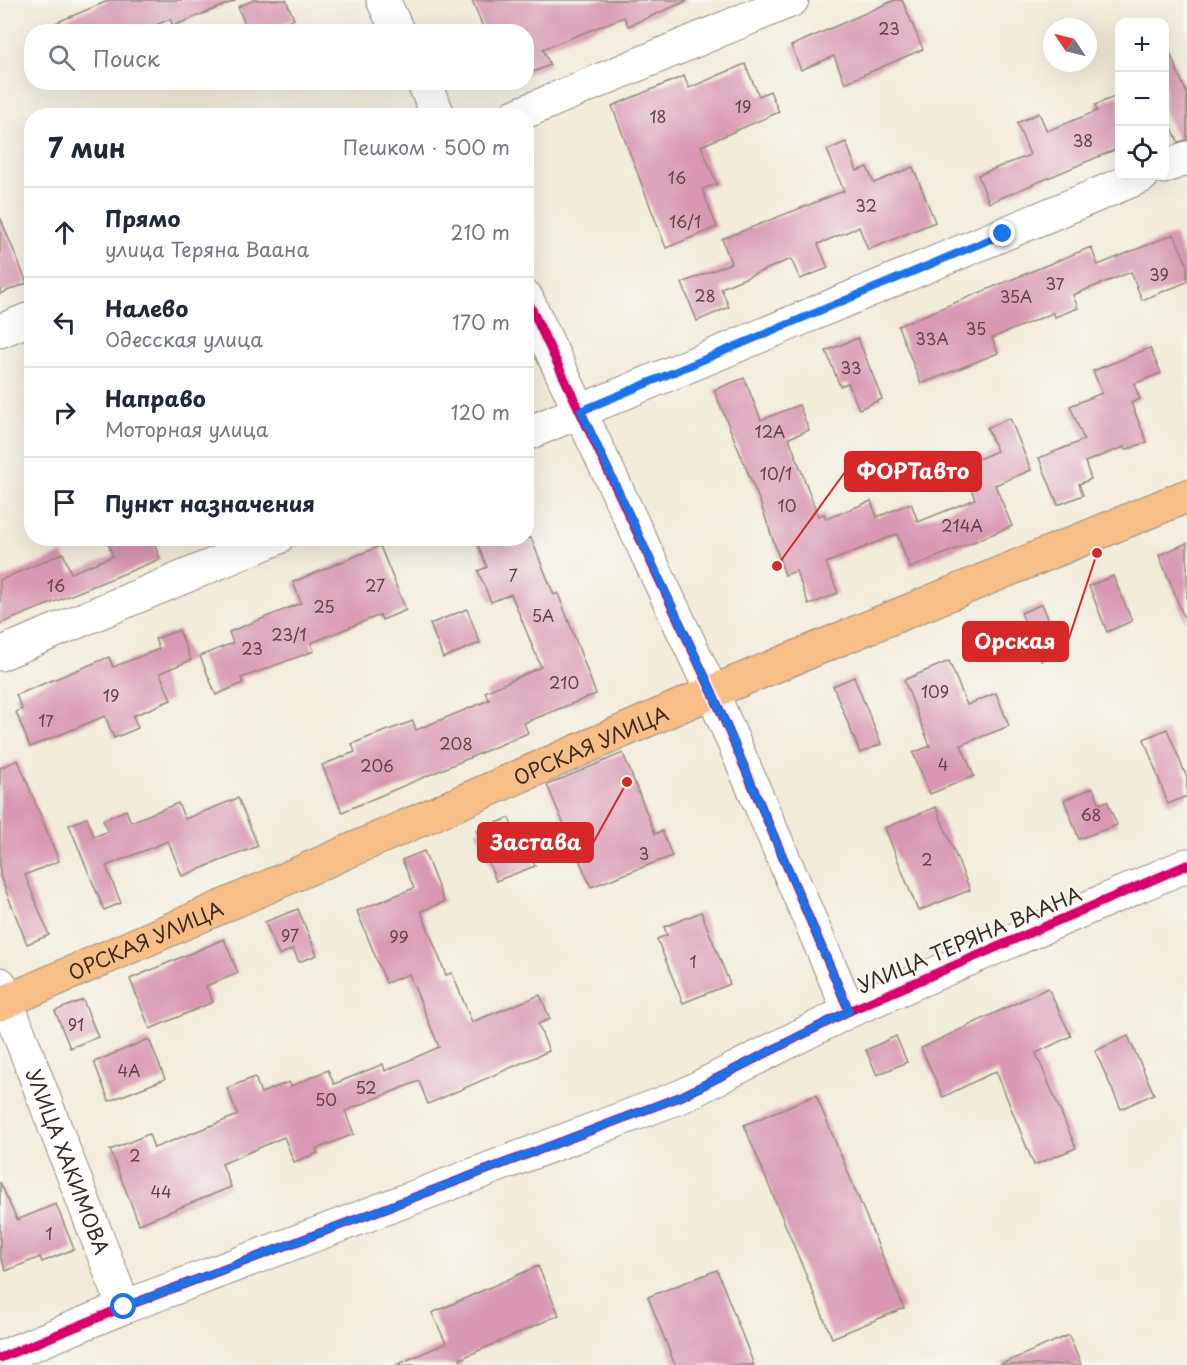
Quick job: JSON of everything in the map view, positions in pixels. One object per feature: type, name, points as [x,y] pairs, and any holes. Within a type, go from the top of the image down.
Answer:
[{"type":"main road","name":"ОРСКАЯ УЛИЦА","points":[[2,997],[712,692],[1187,496]]},
{"type":"street","points":[[383,0],[394,24]]},
{"type":"street","points":[[534,108],[792,0]]},
{"type":"street","points":[[427,90],[435,108]]},
{"type":"street","points":[[1169,165],[1187,158]]},
{"type":"street","points":[[534,431],[1132,180]]},
{"type":"street","points":[[534,314],[712,692],[849,1011]]},
{"type":"street","points":[[0,331],[24,321]]},
{"type":"street","points":[[0,654],[258,546]]},
{"type":"street","name":"УЛИЦА ТЕРЯНА ВААНА","points":[[0,1358],[124,1307],[682,1096],[849,1011],[1187,865]]},
{"type":"street","name":"УЛИЦА ХАКИМОВА","points":[[2,997],[124,1307]]},
{"type":"building","points":[[110,0],[235,0],[178,24],[172,24],[170,19],[158,24],[53,24]]},
{"type":"building","points":[[254,0],[286,0],[294,19],[282,24],[245,24],[238,7]]},
{"type":"building","points":[[472,0],[689,0],[628,26],[624,17],[543,49],[550,65],[534,72],[534,24],[482,24]]},
{"type":"building","points":[[895,0],[902,0],[923,49],[845,83],[834,56],[801,70],[791,46]]},
{"type":"building","points":[[1169,51],[1187,94],[1187,140],[1178,142],[1169,121]]},
{"type":"building","points":[[745,64],[759,96],[770,91],[779,112],[701,146],[717,184],[702,189],[717,227],[666,248],[612,106],[684,76],[689,88]]},
{"type":"building","points":[[1115,97],[1115,150],[989,203],[978,175],[1030,155],[1017,123],[1039,113],[1047,131],[1097,111],[1095,105]]},
{"type":"building","points":[[846,142],[857,171],[867,167],[874,183],[913,167],[935,222],[868,250],[859,227],[818,244],[828,268],[800,279],[791,259],[721,288],[729,307],[697,321],[682,283],[731,263],[722,239],[844,191],[827,150]]},
{"type":"building","points":[[0,217],[24,276],[24,284],[0,294]]},
{"type":"building","points":[[1174,234],[1187,265],[1187,282],[1142,300],[1131,272],[1073,295],[1078,308],[1055,317],[1053,313],[992,338],[998,353],[921,384],[898,326],[1091,247],[1098,265]]},
{"type":"building","points":[[858,338],[882,399],[859,409],[848,383],[840,386],[826,351]]},
{"type":"building","points":[[1150,348],[1161,373],[1134,384],[1140,399],[1131,403],[1147,442],[1125,450],[1124,447],[1085,462],[1091,479],[1079,484],[1083,495],[1058,505],[1039,458],[1084,440],[1070,406],[1102,393],[1093,371]]},
{"type":"building","points":[[744,378],[761,420],[799,405],[809,430],[789,438],[818,516],[824,514],[826,519],[871,501],[877,517],[911,503],[918,522],[975,499],[962,466],[997,451],[987,428],[1010,418],[1031,470],[995,485],[1012,526],[910,568],[897,534],[826,563],[838,593],[809,605],[796,571],[785,575],[760,502],[714,390]]},
{"type":"building","points":[[1187,543],[1187,621],[1186,622],[1159,555]]},
{"type":"building","points":[[534,545],[554,595],[558,593],[596,694],[524,723],[528,733],[342,812],[322,765],[355,752],[352,744],[372,736],[413,721],[416,730],[489,700],[485,692],[541,667],[511,594],[491,602],[478,571],[487,567],[478,546]]},
{"type":"building","points":[[109,546],[155,546],[160,559],[0,624],[0,580],[63,553],[71,573],[113,556]]},
{"type":"building","points":[[380,546],[406,610],[382,620],[380,615],[311,643],[314,651],[241,678],[243,683],[216,695],[200,656],[233,643],[229,632],[301,603],[293,582]]},
{"type":"building","points":[[1113,576],[1132,621],[1107,632],[1089,586]]},
{"type":"building","points":[[1042,604],[1062,652],[1041,661],[1021,613]]},
{"type":"building","points":[[467,609],[480,643],[443,658],[430,624]]},
{"type":"building","points":[[179,630],[191,660],[160,673],[171,700],[133,716],[138,728],[114,738],[105,716],[30,747],[16,712],[22,709],[16,695],[109,657],[113,667],[159,649],[155,639]]},
{"type":"building","points":[[949,661],[967,705],[996,693],[1009,726],[961,745],[974,776],[930,794],[913,753],[930,746],[904,680]]},
{"type":"building","points":[[854,677],[881,744],[860,753],[833,686]]},
{"type":"building","points":[[1167,729],[1187,778],[1187,796],[1168,804],[1144,739]]},
{"type":"building","points":[[623,753],[655,834],[662,831],[672,856],[591,887],[547,785]]},
{"type":"building","points":[[18,760],[59,861],[25,875],[49,935],[27,944],[0,876],[0,768]]},
{"type":"building","points":[[1093,788],[1100,804],[1107,801],[1117,825],[1079,839],[1064,800]]},
{"type":"building","points":[[238,798],[258,846],[182,876],[168,841],[106,866],[121,903],[104,910],[69,825],[87,818],[94,837],[108,831],[103,820],[126,810],[131,822],[178,803],[185,819]]},
{"type":"building","points":[[936,807],[970,890],[918,911],[885,828]]},
{"type":"building","points":[[509,818],[518,841],[524,839],[535,866],[496,881],[476,831]]},
{"type":"building","points":[[424,851],[444,902],[421,911],[446,975],[452,973],[472,1022],[540,995],[550,1019],[538,1024],[549,1051],[428,1104],[419,1081],[345,1111],[354,1134],[316,1149],[318,1153],[294,1162],[284,1137],[222,1164],[231,1187],[139,1224],[110,1150],[149,1134],[154,1148],[238,1115],[227,1088],[255,1077],[261,1093],[289,1082],[291,1086],[328,1070],[334,1084],[383,1064],[385,1071],[439,1047],[409,974],[386,983],[357,911],[414,888],[402,860]]},
{"type":"building","points":[[298,909],[317,955],[299,962],[293,949],[279,955],[265,922]]},
{"type":"building","points":[[701,912],[730,984],[683,1003],[657,939],[667,935],[664,927]]},
{"type":"building","points":[[224,939],[238,973],[206,986],[213,1002],[150,1029],[130,979]]},
{"type":"building","points":[[1048,988],[1071,1036],[1036,1053],[1076,1148],[1034,1165],[996,1071],[943,1097],[921,1048]]},
{"type":"building","points":[[83,1000],[98,1037],[70,1048],[55,1011]]},
{"type":"building","points":[[896,1036],[907,1062],[877,1075],[866,1050]]},
{"type":"building","points":[[1128,1036],[1154,1094],[1121,1109],[1095,1051]]},
{"type":"building","points":[[149,1039],[165,1079],[109,1101],[94,1062]]},
{"type":"building","points":[[816,1095],[904,1308],[832,1338],[744,1125]]},
{"type":"building","points":[[0,1182],[17,1220],[56,1204],[74,1249],[42,1262],[40,1257],[6,1271],[0,1256]]},
{"type":"building","points":[[538,1266],[559,1315],[460,1359],[463,1365],[396,1365],[446,1343],[432,1313]]},
{"type":"building","points":[[717,1270],[754,1365],[675,1365],[648,1297]]},
{"type":"building","points":[[1069,1335],[1081,1365],[999,1365]]},
{"type":"cycle path","points":[[534,314],[712,692],[849,1011]]},
{"type":"cycle path","points":[[0,1358],[124,1307],[682,1096],[849,1011],[1187,865]]},
{"type":"place","name":"Орская","points":[[1097,553]]},
{"type":"place","name":"ФОРТавто","points":[[777,566]]},
{"type":"place","name":"Застава","points":[[627,782]]},
{"type":"route","points":[[124,1307],[682,1096],[849,1011],[712,692],[581,411],[1003,234]]}]
